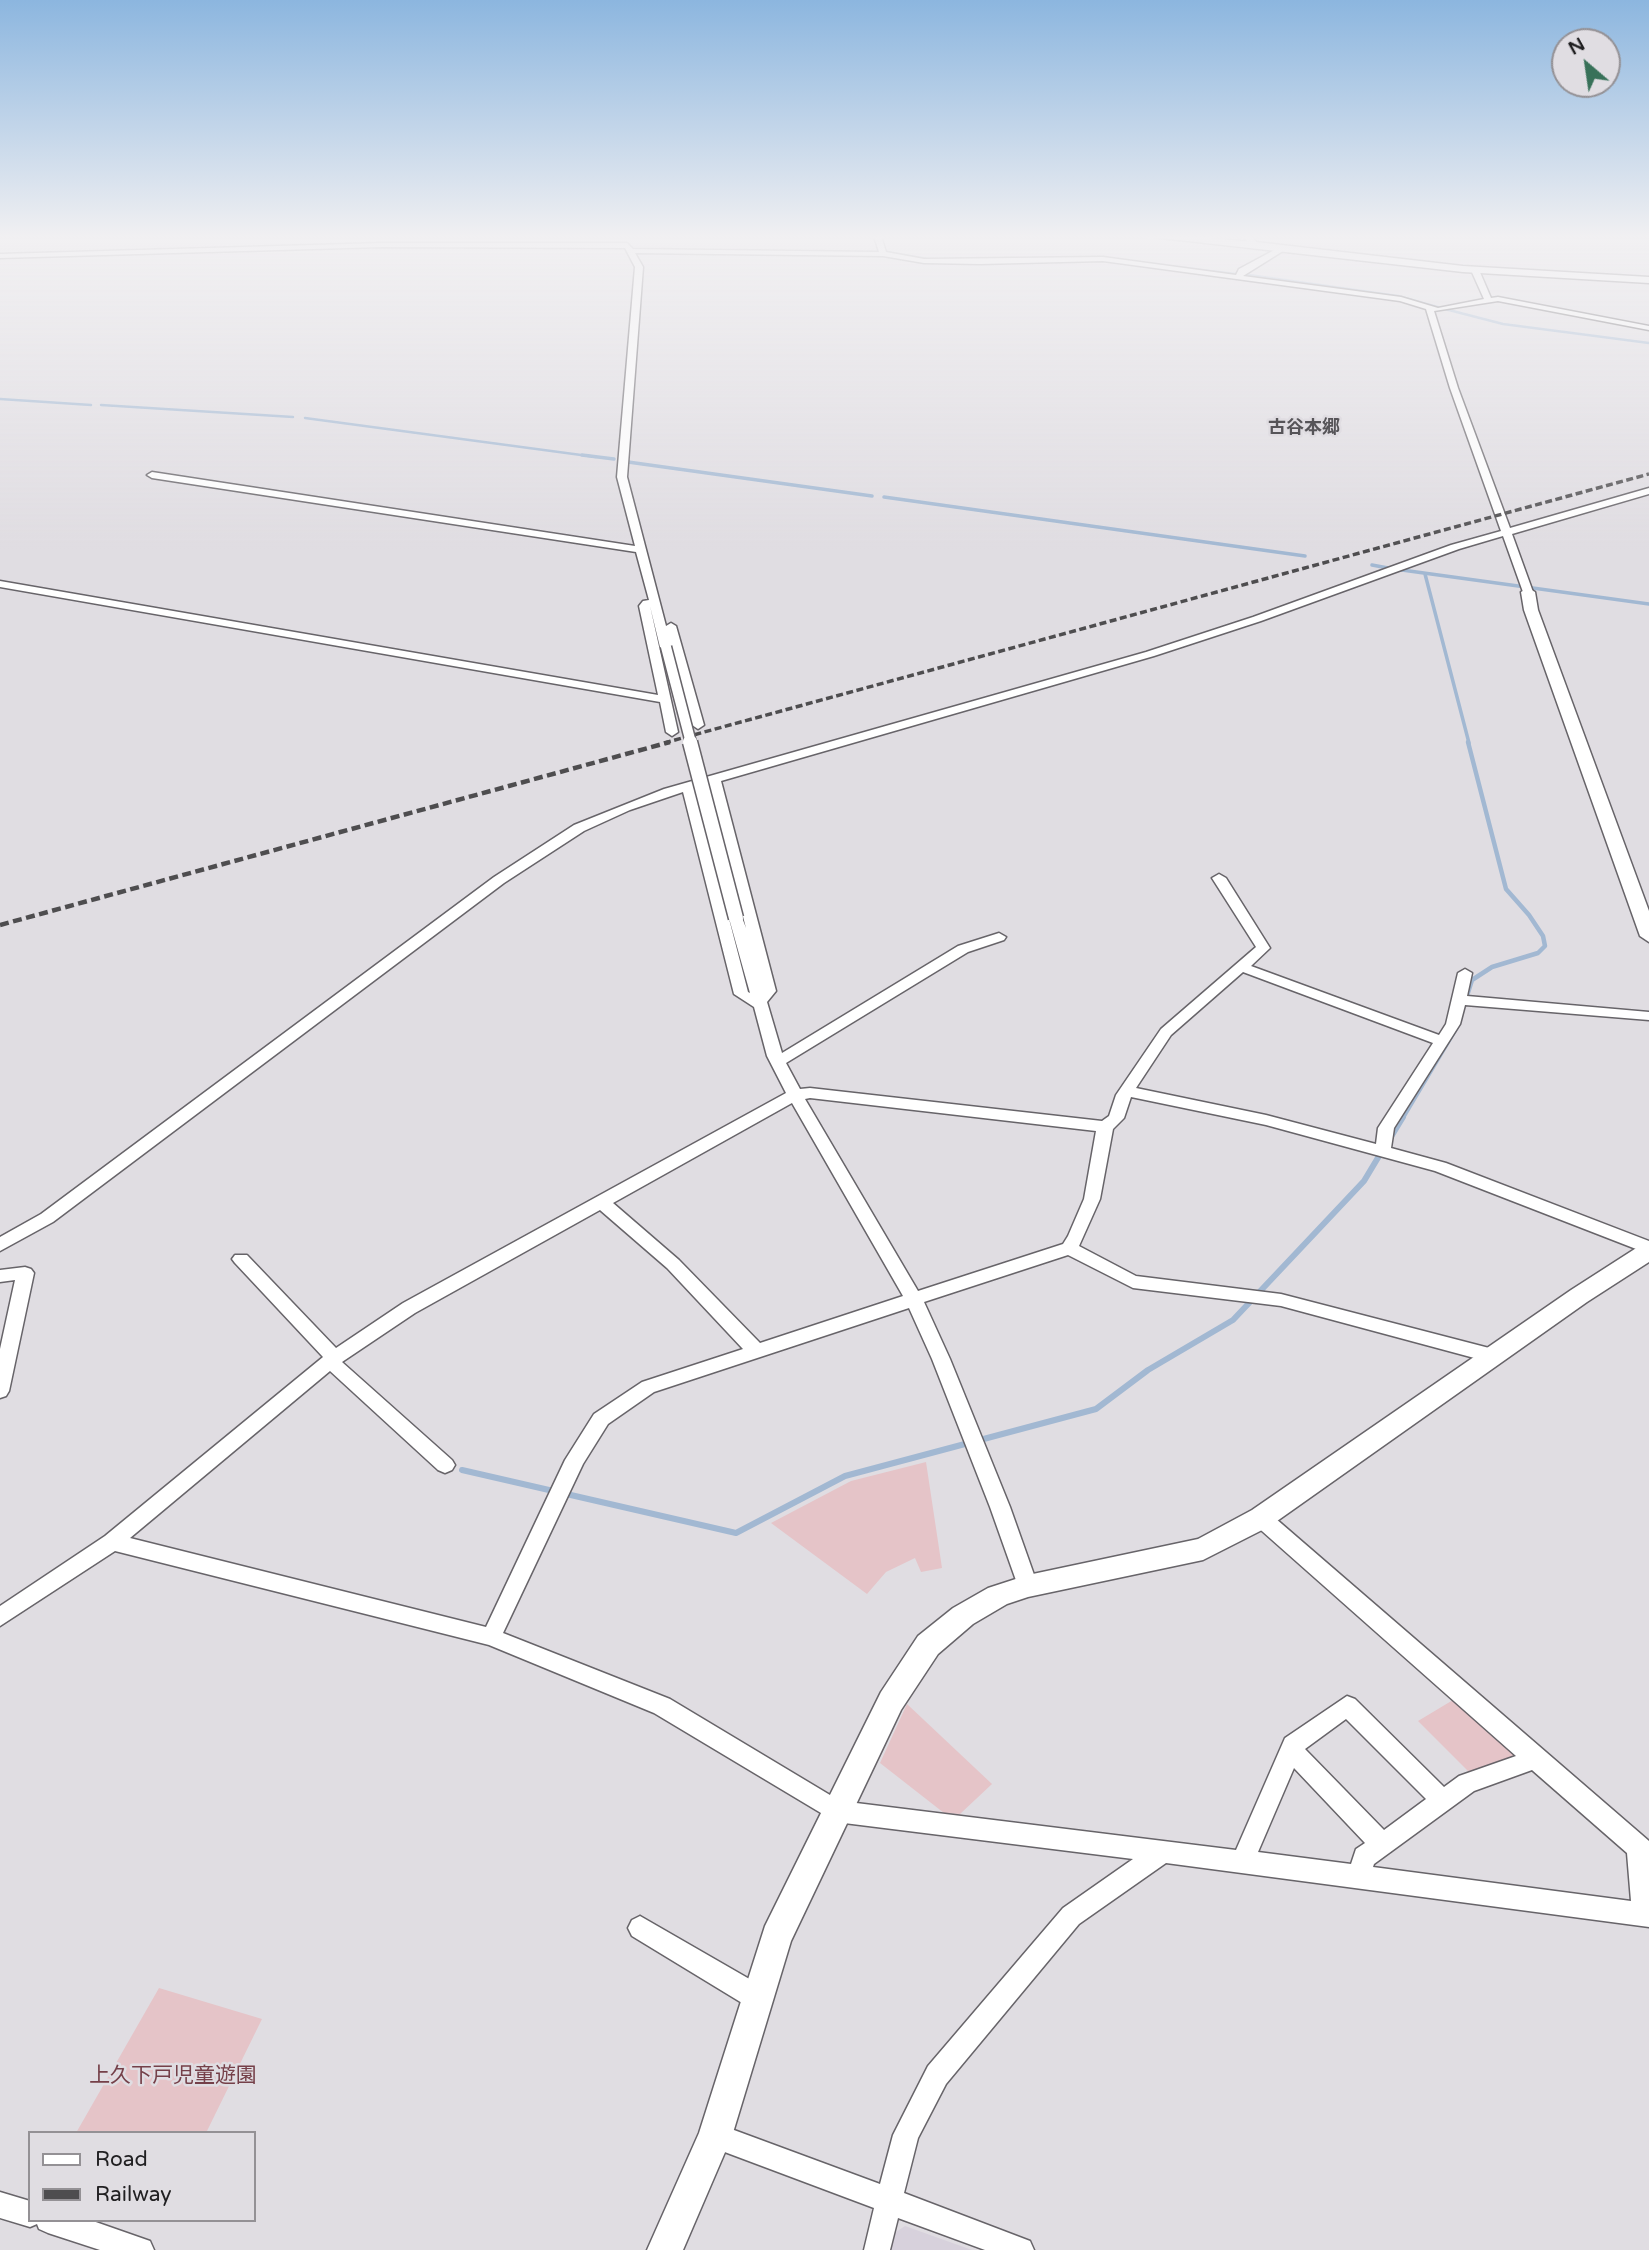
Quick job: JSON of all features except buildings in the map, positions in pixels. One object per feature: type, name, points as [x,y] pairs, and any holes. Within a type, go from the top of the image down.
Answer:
[{"type":"street","points":[[633,341],[621,472],[758,1004],[778,1062],[795,1095],[913,1298],[941,1359],[1028,1586]]},
{"type":"street","points":[[1439,341],[1528,592],[1531,610],[1649,936]]},
{"type":"street","points":[[152,475],[641,550]]},
{"type":"street","points":[[0,1245],[47,1218],[499,880],[579,828],[626,807],[688,786],[1150,654],[1257,619],[1455,547],[1649,491]]},
{"type":"street","points":[[0,583],[666,699]]},
{"type":"street","points":[[653,598],[644,606],[673,732]]},
{"type":"street","points":[[653,598],[665,604],[698,725]]},
{"type":"street","points":[[713,779],[769,991],[758,1004]]},
{"type":"street","points":[[688,786],[741,994],[758,1004]]},
{"type":"street","points":[[491,1637],[575,1460],[601,1419],[648,1387],[1069,1248],[1092,1199],[1105,1127],[1115,1118],[1127,1091],[1166,1032],[1263,948],[1219,878]]},
{"type":"street","points":[[778,1062],[963,948],[999,937]]},
{"type":"street","points":[[1242,967],[1442,1041]]},
{"type":"street","points":[[1383,1150],[1386,1128],[1453,1024],[1465,973]]},
{"type":"street","points":[[1459,1000],[1649,1016]]},
{"type":"street","points":[[1127,1091],[1266,1121],[1440,1167],[1649,1250]]},
{"type":"street","points":[[0,1617],[112,1542],[332,1359],[409,1308],[795,1095],[810,1093],[1105,1127]]},
{"type":"street","points":[[602,1202],[673,1264],[755,1351]]},
{"type":"street","points":[[1069,1248],[1133,1282],[1281,1300],[1493,1356]]},
{"type":"street","points":[[665,2250],[715,2136],[776,1937],[891,1701],[928,1645],[950,1625],[977,1607],[1028,1586],[1203,1549],[1261,1518],[1649,1250]]},
{"type":"street","points":[[241,1259],[332,1359],[445,1465]]},
{"type":"street","points":[[0,1276],[25,1273],[0,1391]]},
{"type":"street","points":[[112,1542],[491,1637],[662,1706],[836,1811],[1242,1863],[1359,1875],[1646,1915],[1643,1850],[1535,1759],[1261,1518]]},
{"type":"street","points":[[1242,1863],[1293,1745],[1347,1706],[1443,1801]]},
{"type":"street","points":[[1292,1750],[1381,1843]]},
{"type":"street","points":[[1359,1875],[1364,1857],[1467,1783],[1535,1759]]},
{"type":"street","points":[[877,2250],[906,2135],[937,2075],[1071,1916],[1161,1853]]},
{"type":"street","points":[[640,1928],[756,1997]]},
{"type":"street","points":[[715,2136],[891,2199],[1021,2250]]},
{"type":"street","points":[[0,2205],[28,2213]]},
{"type":"street","points":[[54,2222],[141,2250]]},
{"type":"shaded area","points":[[905,2226],[972,2250],[889,2250],[893,2234]]},
{"type":"green space","points":[[926,1462],[942,1568],[921,1572],[915,1558],[886,1572],[867,1594],[771,1523],[851,1481]]},
{"type":"green space","points":[[1458,1697],[1522,1756],[1473,1776],[1418,1721]]},
{"type":"green space","points":[[907,1704],[992,1784],[960,1814],[944,1813],[880,1763]]},
{"type":"green space","name":"上久下戸児童遊園","points":[[159,1988],[262,2019],[207,2131],[77,2131]]},
{"type":"waterway","points":[[1634,341],[1649,343]]},
{"type":"waterway","points":[[0,399],[91,405]]},
{"type":"waterway","points":[[101,405],[293,417]]},
{"type":"waterway","points":[[305,418],[596,457]]},
{"type":"waterway","points":[[582,455],[614,459]]},
{"type":"waterway","points":[[628,462],[872,496]]},
{"type":"waterway","points":[[884,497],[1305,556]]},
{"type":"waterway","points":[[1372,565],[1388,568]]},
{"type":"waterway","points":[[1402,570],[1649,604]]},
{"type":"waterway","points":[[1425,574],[1469,743]]},
{"type":"waterway","points":[[1465,1002],[1472,980],[1492,967],[1538,953],[1545,946],[1543,936],[1529,915],[1506,889],[1468,742]]},
{"type":"waterway","points":[[1402,1119],[1458,1025]]},
{"type":"waterway","points":[[1389,1140],[1403,1117]]},
{"type":"waterway","points":[[462,1470],[736,1533],[845,1476],[1096,1409],[1148,1370],[1233,1320],[1364,1181],[1382,1151]]},
{"type":"railway","points":[[664,743],[1649,474]]},
{"type":"railway","points":[[0,925],[670,742]]},
{"type":"district","name":"古谷本郷","points":[[1304,428]]}]
